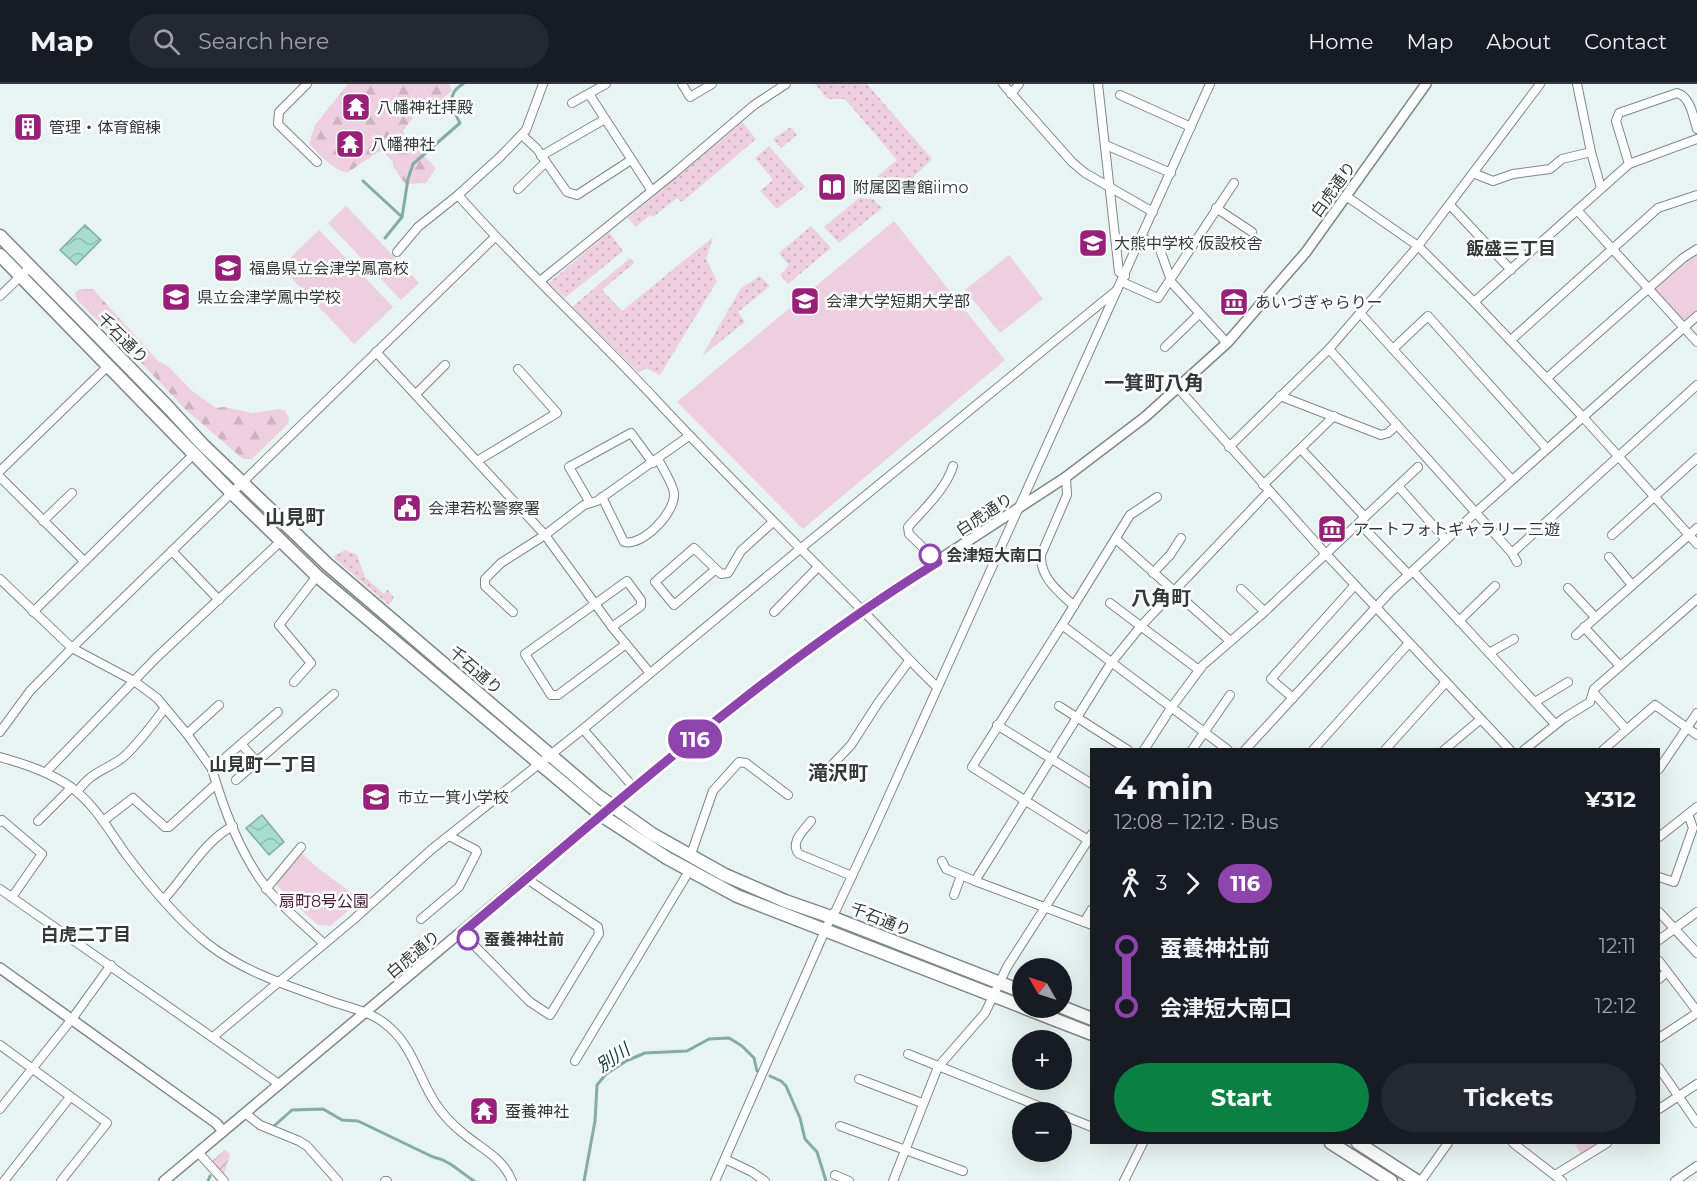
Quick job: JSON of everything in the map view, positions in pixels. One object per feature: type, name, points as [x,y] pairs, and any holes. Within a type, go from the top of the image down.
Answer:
[{"type":"main road","name":"千石通り","points":[[0,236],[25,271],[108,366],[317,576],[601,815],[635,839],[737,896],[1012,1003]]},
{"type":"main road","name":"千石通り","points":[[0,255],[25,271],[327,564],[611,806],[690,857],[725,875],[785,901],[1012,988]]},
{"type":"main road","points":[[1072,1011],[1090,1018]]},
{"type":"main road","name":"千石通り","points":[[1050,1018],[1090,1033]]},
{"type":"main road","points":[[1333,1144],[1391,1181]]},
{"type":"main road","points":[[1360,1144],[1419,1181]]},
{"type":"street","points":[[307,84],[279,112],[278,124],[317,162]]},
{"type":"street","points":[[397,252],[418,227],[458,195],[522,135],[533,114],[543,84]]},
{"type":"street","points":[[572,103],[606,84]]},
{"type":"street","points":[[682,84],[690,97],[712,84]]},
{"type":"street","points":[[540,281],[754,105],[786,84]]},
{"type":"street","points":[[1003,84],[1072,162],[1085,173],[1154,212]]},
{"type":"street","points":[[1011,94],[1019,84]]},
{"type":"street","points":[[1098,84],[1108,186],[1122,282],[1158,298],[1234,183]]},
{"type":"street","points":[[715,1181],[825,930],[852,876],[1210,84]]},
{"type":"street","name":"白虎通り","points":[[164,1181],[527,879],[611,806],[748,696],[862,610],[1066,477],[1145,417],[1227,343],[1285,278],[1426,84]]},
{"type":"street","points":[[1229,447],[1329,349],[1418,246],[1540,84]]},
{"type":"street","points":[[1577,84],[1601,188]]},
{"type":"street","points":[[1629,164],[1616,122],[1619,113],[1677,93],[1687,99],[1697,129]]},
{"type":"street","points":[[589,94],[652,191]]},
{"type":"street","points":[[1120,95],[1191,127]]},
{"type":"street","points":[[518,189],[544,159],[605,119]]},
{"type":"street","points":[[522,135],[544,159],[567,192],[577,195],[631,160]]},
{"type":"street","points":[[1474,302],[1629,164],[1697,140]]},
{"type":"street","points":[[1108,146],[1171,173]]},
{"type":"street","points":[[1473,173],[1493,181],[1513,174],[1550,169],[1562,159],[1591,152]]},
{"type":"street","points":[[458,195],[495,237],[937,687]]},
{"type":"street","points":[[1511,340],[1658,208],[1697,195]]},
{"type":"street","points":[[1346,196],[1418,246],[1547,378],[1697,544]]},
{"type":"street","points":[[1450,205],[1510,270]]},
{"type":"street","points":[[1216,208],[1252,232]]},
{"type":"street","points":[[1577,210],[1697,342]]},
{"type":"street","points":[[0,732],[30,691],[72,648],[495,237]]},
{"type":"street","points":[[1141,237],[1159,247],[1172,283],[1227,343]]},
{"type":"street","points":[[1547,378],[1683,258],[1697,249]]},
{"type":"street","points":[[0,296],[25,271]]},
{"type":"street","points":[[213,1037],[324,944],[420,858],[583,729],[1122,282]]},
{"type":"street","points":[[1360,313],[1512,480]]},
{"type":"street","points":[[1165,347],[1199,314]]},
{"type":"street","points":[[1393,349],[1428,316],[1547,449]]},
{"type":"street","points":[[1247,748],[1376,607],[1411,573],[1475,513],[1697,316]]},
{"type":"street","points":[[1329,349],[1512,553],[1517,562]]},
{"type":"street","points":[[376,352],[545,534],[612,627],[650,673]]},
{"type":"street","points":[[416,394],[445,365]]},
{"type":"street","points":[[0,471],[108,366]]},
{"type":"street","points":[[477,461],[557,413],[518,369]]},
{"type":"street","points":[[1512,553],[1697,385]]},
{"type":"street","points":[[1178,388],[1325,553],[1508,748]]},
{"type":"street","points":[[1280,396],[1381,435],[1388,433],[1397,425]]},
{"type":"street","points":[[1263,484],[1334,416]]},
{"type":"street","points":[[590,503],[568,467],[631,433],[656,461],[674,493],[671,508],[657,529],[632,542],[624,542],[602,497]]},
{"type":"street","points":[[513,612],[485,586],[485,579],[501,563],[584,505],[602,497],[656,461],[689,436]]},
{"type":"street","points":[[1301,449],[1362,520],[1555,724]]},
{"type":"street","points":[[33,612],[194,454]]},
{"type":"street","points":[[1612,535],[1697,458]]},
{"type":"street","points":[[938,562],[909,534],[908,527],[935,496],[953,466]]},
{"type":"street","points":[[1145,748],[1199,670],[1418,467]]},
{"type":"street","points":[[0,477],[84,561]]},
{"type":"street","points":[[1066,477],[1067,495],[1041,555],[1040,564],[1053,586],[1074,606]]},
{"type":"street","points":[[1398,486],[1446,540]]},
{"type":"street","points":[[975,881],[1111,663],[1140,626],[1269,491]]},
{"type":"street","points":[[43,521],[72,493]]},
{"type":"street","points":[[893,1181],[938,1067],[985,1013],[1007,967],[1090,837],[1025,800],[972,766],[1130,515],[1157,497]]},
{"type":"street","points":[[716,569],[674,605],[655,582],[694,548],[716,569],[721,574],[728,573],[741,551],[773,522]]},
{"type":"street","points":[[1576,634],[1697,528]]},
{"type":"street","points":[[1153,573],[1170,555],[1181,538]]},
{"type":"street","points":[[1116,539],[1230,641]]},
{"type":"street","points":[[46,772],[156,658],[281,541]]},
{"type":"street","points":[[172,550],[219,600]]},
{"type":"street","points":[[1609,557],[1632,585]]},
{"type":"street","points":[[774,612],[818,567]]},
{"type":"street","points":[[294,682],[311,663],[279,625],[317,576]]},
{"type":"street","points":[[0,579],[72,648],[134,681],[157,698],[212,769],[233,826],[250,863],[266,889],[324,944]]},
{"type":"street","points":[[612,627],[641,606],[641,600],[627,581],[525,654],[551,695],[558,695],[626,644]]},
{"type":"street","points":[[1293,698],[1271,679],[1355,585]]},
{"type":"street","points":[[1459,621],[1494,586]]},
{"type":"street","points":[[1569,588],[1595,617]]},
{"type":"street","points":[[1240,589],[1264,611]]},
{"type":"street","points":[[1526,748],[1555,724],[1590,702],[1594,688],[1697,599]]},
{"type":"street","points":[[1110,603],[1199,670]]},
{"type":"street","points":[[1062,625],[1225,748]]},
{"type":"street","points":[[1584,627],[1620,666]]},
{"type":"street","points":[[1490,653],[1514,639]]},
{"type":"street","points":[[1315,748],[1409,643]]},
{"type":"street","points":[[832,765],[851,745],[909,661]]},
{"type":"street","points":[[1387,748],[1446,682]]},
{"type":"street","points":[[1535,702],[1568,682]]},
{"type":"street","points":[[1593,692],[1626,729]]},
{"type":"street","points":[[236,780],[334,694]]},
{"type":"street","points":[[1193,748],[1230,696]]},
{"type":"street","points":[[187,734],[219,705]]},
{"type":"street","points":[[1605,748],[1655,705],[1697,735]]},
{"type":"street","points":[[1059,706],[1125,748]]},
{"type":"street","points":[[38,821],[94,774],[121,759],[165,708]]},
{"type":"street","points":[[212,769],[278,712]]},
{"type":"street","points":[[1660,768],[1697,713]]},
{"type":"street","points":[[1446,748],[1480,719]]},
{"type":"street","points":[[997,725],[1090,783]]},
{"type":"street","points":[[583,729],[634,788]]},
{"type":"street","points":[[241,744],[257,762]]},
{"type":"street","points":[[0,757],[46,772],[74,790],[93,808],[164,900],[209,944],[243,966],[279,982],[380,1019],[392,1029],[414,1059],[436,1105],[463,1134],[500,1161],[512,1181]]},
{"type":"street","points":[[690,857],[713,791],[739,762],[746,763],[788,795]]},
{"type":"street","points":[[103,821],[133,798],[165,827],[169,827],[216,784]]},
{"type":"street","points":[[1660,836],[1697,807]]},
{"type":"street","points":[[1660,877],[1674,882],[1693,828],[1688,814]]},
{"type":"street","points":[[0,822],[2,819],[42,854],[12,897]]},
{"type":"street","points":[[811,821],[798,839],[796,850],[799,854],[852,876]]},
{"type":"street","points":[[164,900],[190,866],[223,832],[233,826]]},
{"type":"street","points":[[421,919],[459,887],[477,852],[449,836]]},
{"type":"street","points":[[266,889],[301,847]]},
{"type":"street","points":[[942,861],[946,869],[961,876],[1088,923]]},
{"type":"street","points":[[575,1061],[689,871]]},
{"type":"street","points":[[954,895],[961,876]]},
{"type":"street","points":[[462,933],[530,1002],[550,1015],[599,934],[598,927],[527,879]]},
{"type":"street","points":[[0,888],[279,1084]]},
{"type":"street","points":[[1660,939],[1697,912]]},
{"type":"street","points":[[1660,913],[1697,953]]},
{"type":"street","points":[[1660,962],[1697,1012],[1660,1037]]},
{"type":"street","points":[[0,1109],[72,1019],[111,965]]},
{"type":"street","points":[[0,968],[224,1131]]},
{"type":"street","points":[[1660,979],[1668,972]]},
{"type":"street","points":[[0,1046],[107,1123],[61,1181]]},
{"type":"street","points":[[908,1054],[1028,1102]]},
{"type":"street","points":[[1660,1069],[1697,1123]]},
{"type":"street","points":[[859,1079],[922,1103]]},
{"type":"street","points":[[1660,1108],[1697,1084]]},
{"type":"street","points":[[4,1181],[70,1097]]},
{"type":"street","points":[[245,1113],[260,1125],[307,1146],[338,1181]]},
{"type":"street","points":[[1072,1119],[1090,1126]]},
{"type":"street","points":[[840,1125],[963,1172]]},
{"type":"street","points":[[1124,1181],[1139,1144]]},
{"type":"street","points":[[1419,1181],[1447,1144]]},
{"type":"street","points":[[1515,1144],[1562,1181]]},
{"type":"street","points":[[1555,1175],[1605,1144]]},
{"type":"street","points":[[198,1152],[224,1181]]},
{"type":"street","points":[[725,1159],[765,1181]]},
{"type":"street","points":[[1675,1181],[1697,1166]]},
{"type":"street","points":[[835,1175],[849,1181]]},
{"type":"green space","points":[[348,84],[449,84],[452,91],[436,104],[418,111],[403,131],[407,140],[436,168],[426,183],[406,184],[393,167],[393,162],[383,152],[378,152],[347,173],[341,171],[321,157],[309,143],[315,125]]},
{"type":"green space","points":[[815,84],[867,84],[932,159],[899,191],[867,185],[897,160],[845,99],[828,99]]},
{"type":"green space","points":[[742,122],[756,139],[682,202],[677,198],[636,227],[628,218]]},
{"type":"green space","points":[[791,127],[797,135],[781,148],[773,139]]},
{"type":"green space","points":[[769,146],[805,187],[777,209],[760,191],[773,180],[755,158]]},
{"type":"green space","points":[[859,198],[873,199],[882,208],[839,243],[824,227]]},
{"type":"green space","points":[[346,206],[419,283],[401,300],[328,223]]},
{"type":"green space","points":[[894,221],[1005,360],[803,529],[677,402]]},
{"type":"green space","points":[[811,226],[831,248],[788,284],[780,275],[789,265],[779,253]]},
{"type":"green space","points":[[319,230],[393,307],[354,344],[281,267]]},
{"type":"green space","points":[[609,232],[623,251],[565,298],[549,283]]},
{"type":"green space","points":[[713,237],[706,259],[717,281],[660,375],[646,368],[639,373],[572,307],[630,258],[634,263],[602,290],[622,311]]},
{"type":"green space","points":[[1697,252],[1697,314],[1685,324],[1653,288]]},
{"type":"green space","points":[[1009,255],[1043,299],[1000,333],[965,290]]},
{"type":"green space","points":[[760,276],[770,286],[738,312],[745,322],[702,356],[741,288]]},
{"type":"green space","points":[[36,280],[110,358],[92,344],[36,283]]},
{"type":"green space","points":[[80,289],[93,289],[158,361],[169,367],[191,390],[216,408],[224,407],[252,413],[280,409],[285,411],[289,418],[288,424],[252,459],[243,459],[185,409],[77,300],[75,293]]},
{"type":"green space","points":[[116,362],[168,414],[221,475],[113,363]]},
{"type":"green space","points":[[252,500],[302,550],[380,617],[380,620],[378,621],[311,563]]},
{"type":"green space","points":[[345,550],[357,555],[365,577],[384,594],[388,589],[394,598],[389,605],[335,559],[334,556]]},
{"type":"green space","points":[[394,629],[473,696],[473,699],[471,700]]},
{"type":"green space","points":[[667,849],[771,903],[802,914],[802,916],[750,895],[716,879]]},
{"type":"green space","name":"扇町8号公園","points":[[299,851],[361,900],[330,926],[318,925],[274,882]]},
{"type":"green space","points":[[1344,1144],[1350,1144],[1401,1178],[1400,1180]]},
{"type":"green space","points":[[1575,1144],[1599,1144],[1582,1155]]},
{"type":"green space","points":[[225,1150],[230,1154],[224,1174],[212,1161]]},
{"type":"water","points":[[85,225],[101,240],[76,265],[60,250]]},
{"type":"water","points":[[262,815],[284,842],[269,855],[246,828]]},
{"type":"waterway","points":[[385,238],[402,217],[408,179],[413,164],[460,123],[453,107],[452,97],[457,88],[463,84]]},
{"type":"waterway","points":[[363,181],[402,217]]},
{"type":"waterway","name":"別川","points":[[584,1181],[595,1121],[597,1085],[606,1074],[626,1061],[645,1053],[687,1051],[709,1039],[729,1038],[742,1046],[754,1058],[757,1071]]},
{"type":"waterway","points":[[770,1076],[786,1086],[800,1118],[805,1139],[817,1152],[826,1181]]},
{"type":"waterway","name":"別川","points":[[274,1126],[292,1110],[323,1109],[342,1120],[358,1121],[444,1161],[474,1181]]},
{"type":"waterway","name":"別川","points":[[208,1181],[210,1176]]},
{"type":"bus line","name":"116","points":[[468,939],[462,933],[611,806],[850,618],[938,562],[930,555]]},
{"type":"place","name":"八幡神社拝殿","points":[[356,107]]},
{"type":"place","name":"管理・体育館棟","points":[[28,127]]},
{"type":"place","name":"八幡神社","points":[[350,144]]},
{"type":"place","name":"附属図書館iimo","points":[[832,187]]},
{"type":"place","name":"大熊中学校 仮設校舎","points":[[1093,243]]},
{"type":"place","name":"福島県立会津学鳳高校","points":[[228,268]]},
{"type":"place","name":"県立会津学鳳中学校","points":[[176,297]]},
{"type":"place","name":"会津大学短期大学部","points":[[805,301]]},
{"type":"place","name":"あいづぎゃらりー","points":[[1234,302]]},
{"type":"place","name":"会津若松警察署","points":[[407,508]]},
{"type":"place","name":"アートフォトギャラリー三遊","points":[[1332,529]]},
{"type":"place","name":"会津短大南口","points":[[930,555]]},
{"type":"place","name":"市立一箕小学校","points":[[376,797]]},
{"type":"place","name":"蚕養神社前","points":[[468,939]]},
{"type":"place","name":"蚕養神社","points":[[484,1111]]},
{"type":"district","name":"飯盛三丁目","points":[[1511,249]]},
{"type":"district","name":"一箕町八角","points":[[1154,383]]},
{"type":"district","name":"山見町","points":[[295,517]]},
{"type":"district","name":"八角町","points":[[1161,598]]},
{"type":"district","name":"山見町一丁目","points":[[263,765]]},
{"type":"district","name":"滝沢町","points":[[838,773]]},
{"type":"district","name":"白虎二丁目","points":[[86,935]]}]
